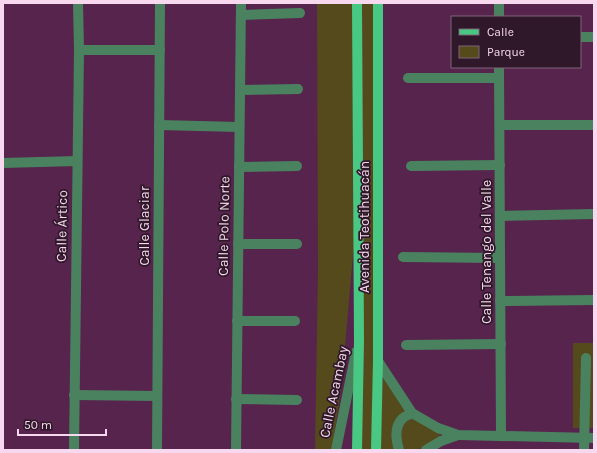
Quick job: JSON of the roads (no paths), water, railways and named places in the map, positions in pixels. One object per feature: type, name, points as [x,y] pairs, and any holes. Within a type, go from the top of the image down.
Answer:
[{"type":"main road","name":"Avenida Teotihuacán","points":[[357,3],[359,340],[357,450]]},
{"type":"main road","name":"Avenida Teotihuacán","points":[[376,450],[378,361],[378,3]]},
{"type":"street","name":"Calle Ártico","points":[[74,450],[79,50],[78,3]]},
{"type":"street","name":"Calle Glaciar","points":[[157,450],[160,3]]},
{"type":"street","name":"Calle Polo Norte","points":[[236,450],[241,3]]},
{"type":"street","points":[[499,3],[499,16]]},
{"type":"street","points":[[240,15],[300,13]]},
{"type":"street","points":[[581,37],[594,36]]},
{"type":"street","points":[[79,50],[160,50]]},
{"type":"street","name":"Calle Tenango del Valle","points":[[499,68],[501,436]]},
{"type":"street","points":[[408,78],[499,78]]},
{"type":"street","points":[[240,90],[298,89]]},
{"type":"street","points":[[159,125],[239,127]]},
{"type":"street","points":[[500,125],[594,125]]},
{"type":"street","points":[[3,163],[77,161]]},
{"type":"street","points":[[411,166],[500,165]]},
{"type":"street","points":[[239,167],[297,166]]},
{"type":"street","points":[[500,216],[594,214]]},
{"type":"street","points":[[238,244],[297,244]]},
{"type":"street","points":[[403,257],[500,258]]},
{"type":"street","points":[[500,301],[594,300]]},
{"type":"street","points":[[237,321],[295,321]]},
{"type":"street","name":"Calle Acambay","points":[[336,450],[359,340]]},
{"type":"street","points":[[406,345],[500,344]]},
{"type":"street","points":[[584,450],[589,438],[586,358]]},
{"type":"street","points":[[378,361],[412,413],[438,428],[458,435],[589,438]]},
{"type":"street","points":[[74,395],[157,396]]},
{"type":"street","points":[[236,399],[297,400]]},
{"type":"street","points":[[399,450],[396,436],[398,427],[403,418],[412,413]]},
{"type":"street","points":[[426,450],[441,441],[458,435]]}]
